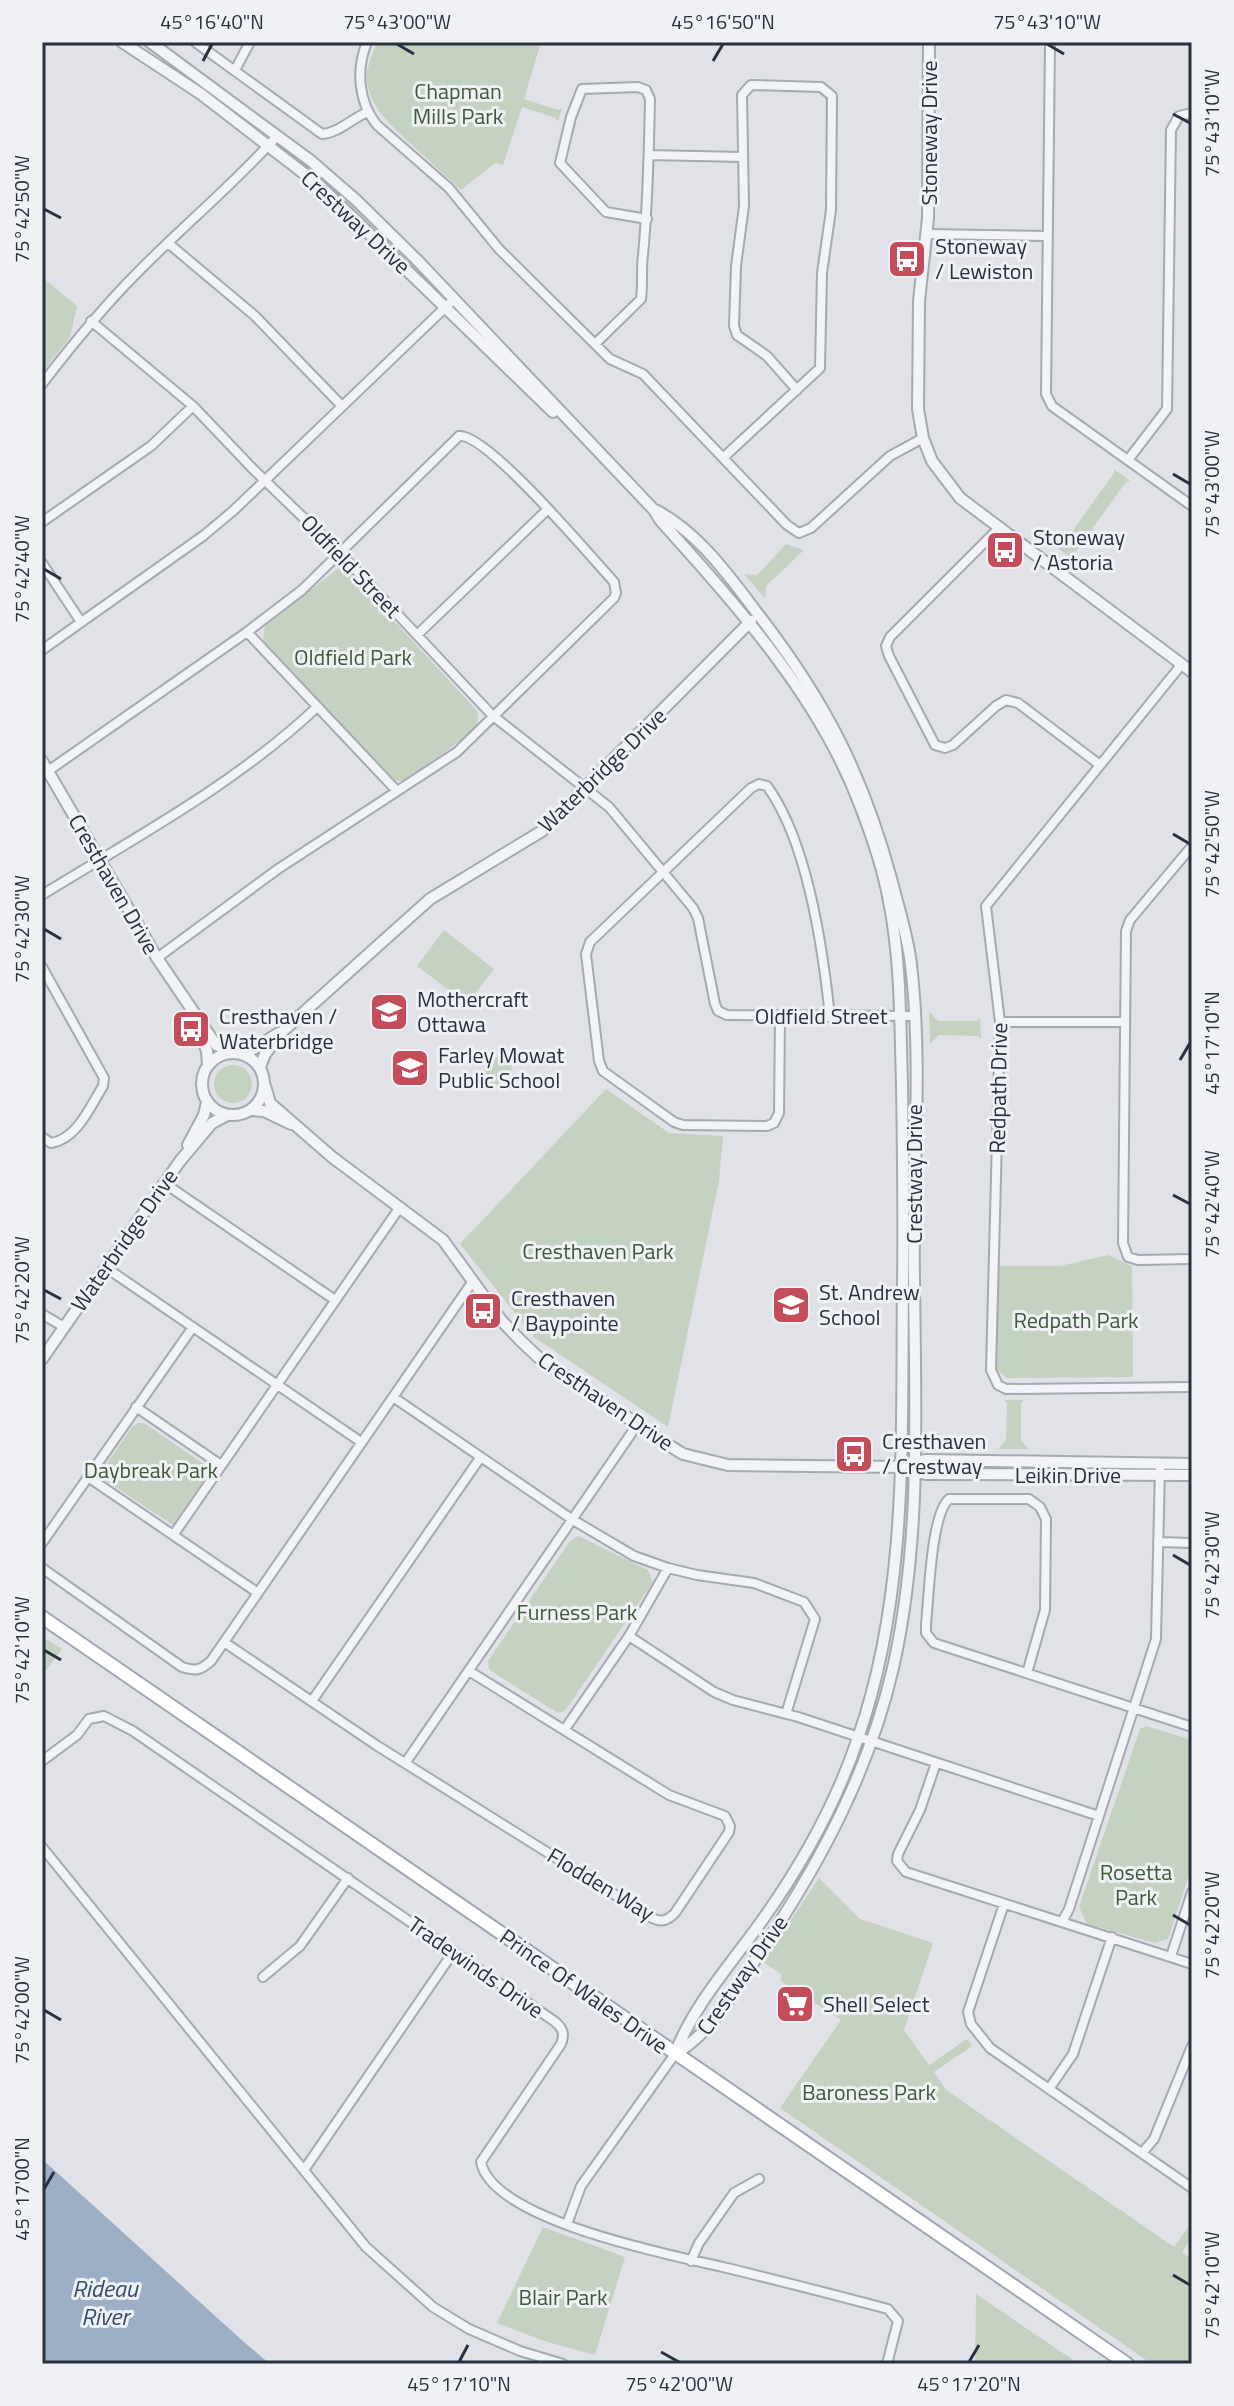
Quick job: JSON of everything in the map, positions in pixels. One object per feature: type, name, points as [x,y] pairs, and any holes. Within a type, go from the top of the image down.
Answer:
[{"type":"main road","name":"Prince Of Wales Drive","points":[[42,1617],[1127,2364]]},
{"type":"street","name":"Crestway Drive","points":[[122,42],[201,94],[347,210],[444,309],[571,425]]},
{"type":"street","name":"Crestway Drive","points":[[150,42],[277,136],[356,200],[654,510],[682,528],[706,552],[758,614],[810,687],[838,735],[863,787],[878,830],[908,943],[915,1016],[913,1208],[916,1473],[905,1605],[893,1670],[872,1742],[850,1797],[805,1885],[721,2010],[694,2043],[675,2054]]},
{"type":"street","points":[[195,42],[322,134],[332,134],[356,116],[368,112]]},
{"type":"street","points":[[235,70],[250,42]]},
{"type":"street","points":[[367,42],[359,70],[368,112],[377,125],[449,188],[499,249],[610,359],[643,374],[787,525],[799,533],[811,528],[890,456],[923,438]]},
{"type":"street","name":"Stoneway Drive","points":[[929,42],[927,234],[919,301],[918,409],[923,438],[932,461],[952,490],[1192,672]]},
{"type":"street","points":[[1050,42],[1046,394],[1052,406],[1192,506]]},
{"type":"street","points":[[724,457],[797,390],[820,368],[822,273],[831,210],[832,96],[821,87],[751,85],[742,95],[744,206],[736,266],[734,326],[737,335],[767,356],[797,390]]},
{"type":"street","points":[[595,344],[641,299],[647,219],[650,99],[646,90],[638,87],[582,89],[571,117],[560,163],[606,212],[647,219]]},
{"type":"street","points":[[1128,460],[1167,409],[1171,130],[1179,116],[1192,113]]},
{"type":"street","points":[[42,384],[91,321],[277,136]]},
{"type":"street","points":[[649,155],[743,157]]},
{"type":"street","points":[[927,234],[1047,236]]},
{"type":"street","points":[[168,243],[255,316],[341,405]]},
{"type":"street","points":[[42,650],[203,536],[453,300]]},
{"type":"street","name":"Oldfield Street","points":[[91,321],[193,406],[341,554],[492,715],[609,807],[693,908],[698,918],[718,1011],[727,1015],[915,1016]]},
{"type":"street","points":[[42,522],[151,446],[193,406]]},
{"type":"street","points":[[45,766],[247,632],[302,590],[459,436],[466,435],[473,439],[499,459],[614,582],[614,598],[457,752],[278,869],[157,958]]},
{"type":"street","points":[[417,635],[547,510]]},
{"type":"street","name":"Crestway Drive","points":[[654,510],[782,666],[830,742],[858,801],[889,899],[902,1016],[902,1467],[894,1584],[878,1672],[839,1788],[803,1858],[685,2028],[675,2054]]},
{"type":"street","points":[[999,528],[890,637],[886,646],[889,656],[935,745],[945,748],[953,745],[1006,700],[1018,703],[1100,765]]},
{"type":"street","points":[[42,563],[81,622]]},
{"type":"street","name":"Waterbridge Drive","points":[[260,1067],[265,1054],[284,1030],[430,899],[532,838],[758,614]]},
{"type":"street","points":[[247,632],[396,790]]},
{"type":"street","name":"Redpath Drive","points":[[1182,664],[986,906],[1000,1022],[991,1370],[998,1385],[1014,1390],[1192,1387]]},
{"type":"street","points":[[42,895],[233,776],[277,743],[317,707]]},
{"type":"street","name":"Cresthaven Drive","points":[[45,766],[157,958],[216,1045],[239,1054]]},
{"type":"street","points":[[780,1016],[779,1113],[774,1123],[767,1126],[683,1125],[668,1118],[603,1071],[587,970],[590,942],[751,788],[759,784],[767,786],[784,813],[803,872],[819,931],[830,1017]]},
{"type":"street","points":[[1192,846],[1130,920],[1126,931],[1123,1243],[1128,1257],[1138,1260],[1192,1259]]},
{"type":"street","points":[[42,967],[104,1078],[103,1086],[72,1133],[62,1141],[51,1143],[42,1137]]},
{"type":"street","name":"Cresthaven Drive","points":[[189,1005],[207,1051],[208,1066]]},
{"type":"street","points":[[1000,1022],[1125,1022]]},
{"type":"street","name":"Waterbridge Drive","points":[[239,1054],[284,1030]]},
{"type":"street","points":[[224,1054],[239,1054],[260,1067],[265,1086],[262,1097],[252,1110],[238,1116],[227,1115],[217,1112],[207,1102],[202,1085],[208,1066],[224,1054]]},
{"type":"street","name":"Cresthaven Drive","points":[[265,1086],[270,1103],[332,1157],[443,1240],[501,1320],[538,1357],[683,1454],[728,1465],[902,1467]]},
{"type":"street","name":"Waterbridge Drive","points":[[180,1161],[206,1110],[207,1102]]},
{"type":"street","name":"Cresthaven Drive","points":[[252,1110],[264,1111],[303,1130]]},
{"type":"street","name":"Waterbridge Drive","points":[[42,1359],[180,1161],[212,1123],[227,1115]]},
{"type":"street","points":[[164,1183],[335,1300]]},
{"type":"street","points":[[174,1534],[400,1207]]},
{"type":"street","points":[[105,1267],[361,1442]]},
{"type":"street","points":[[42,1568],[182,1667],[195,1671],[203,1668],[473,1281]]},
{"type":"street","points":[[42,1314],[64,1327]]},
{"type":"street","points":[[42,1543],[193,1327]]},
{"type":"street","points":[[393,1397],[573,1520],[634,1556],[668,1568],[754,1583],[804,1602],[815,1619],[786,1714]]},
{"type":"street","points":[[136,1407],[221,1465]]},
{"type":"street","points":[[406,1762],[637,1425]]},
{"type":"street","points":[[312,1701],[480,1458]]},
{"type":"street","name":"Leikin Drive","points":[[902,1467],[916,1460],[1160,1470],[1192,1475]]},
{"type":"street","name":"Leikin Drive","points":[[902,1467],[916,1473],[1160,1470],[1192,1464]]},
{"type":"street","points":[[1062,1922],[1069,1909],[1156,1639],[1160,1470]]},
{"type":"street","points":[[88,1477],[258,1593]]},
{"type":"street","points":[[1027,1673],[1045,1610],[1046,1519],[1040,1507],[1027,1499],[949,1499],[939,1513],[926,1633],[934,1643],[1192,1727]]},
{"type":"street","points":[[1158,1542],[1192,1543]]},
{"type":"street","points":[[565,1729],[629,1636],[668,1568]]},
{"type":"street","points":[[629,1636],[714,1692],[1099,1816]]},
{"type":"street","name":"Flodden Way","points":[[224,1642],[652,1918],[668,1919],[729,1832],[729,1820],[721,1814],[669,1795],[469,1671]]},
{"type":"street","name":"Tradewinds Drive","points":[[42,1761],[77,1735],[89,1719],[104,1716],[133,1731],[562,2027],[564,2036],[561,2044],[481,2162],[484,2174],[498,2187],[538,2212],[629,2245],[888,2309],[898,2321],[887,2364]]},
{"type":"street","points":[[936,1763],[897,1861],[906,1872],[1192,1964]]},
{"type":"street","points":[[42,1847],[366,2247],[433,2307],[520,2351],[563,2364]]},
{"type":"street","points":[[263,1977],[300,1946],[348,1878]]},
{"type":"street","points":[[1171,1956],[1192,1892]]},
{"type":"street","points":[[1004,1904],[968,2017],[990,2048],[1192,2188]]},
{"type":"street","points":[[1049,2089],[1073,2054],[1112,1937]]},
{"type":"street","points":[[304,2170],[454,1951]]},
{"type":"street","points":[[1142,2153],[1154,2139],[1192,2046]]},
{"type":"street","points":[[567,2224],[581,2186],[675,2054]]},
{"type":"street","points":[[691,2261],[699,2243],[734,2193],[759,2179]]},
{"type":"green space","name":"Chapman Mills Park","points":[[378,42],[541,42],[524,99],[558,110],[562,108],[558,122],[556,118],[522,107],[503,165],[495,163],[461,190],[378,110],[368,86],[367,73]]},
{"type":"green space","points":[[314,174],[345,196],[379,227],[411,260],[434,290]]},
{"type":"green space","points":[[42,277],[77,306],[70,337],[42,372]]},
{"type":"green space","points":[[1114,469],[1130,481],[1126,482],[1074,554],[1075,561],[1056,547],[1062,546]]},
{"type":"green space","points":[[786,544],[804,550],[766,586],[765,598],[744,574],[757,575]]},
{"type":"green space","name":"Oldfield Park","points":[[339,568],[347,570],[478,712],[477,728],[406,781],[395,781],[263,642],[265,626]]},
{"type":"green space","points":[[444,930],[494,969],[467,1004],[417,966]]},
{"type":"green space","points":[[929,1012],[938,1021],[977,1021],[980,1018],[981,1039],[978,1036],[939,1035],[930,1044]]},
{"type":"green space","points":[[498,1057],[508,1061],[512,1071],[508,1081],[498,1085],[488,1081],[484,1071],[488,1061]]},
{"type":"green space","points":[[233,1065],[247,1070],[252,1084],[247,1098],[233,1103],[219,1098],[214,1084],[219,1070]]},
{"type":"green space","name":"Cresthaven Park","points":[[606,1089],[669,1133],[723,1136],[719,1181],[668,1427],[534,1337],[460,1244]]},
{"type":"green space","name":"Redpath Park","points":[[1108,1255],[1132,1266],[1133,1377],[1007,1378],[993,1366],[994,1266],[1060,1266]]},
{"type":"green space","points":[[1004,1400],[1024,1400],[1021,1403],[1021,1440],[1029,1449],[998,1449],[1006,1440],[1007,1403]]},
{"type":"green space","name":"Daybreak Park","points":[[138,1423],[144,1423],[205,1465],[207,1476],[173,1525],[105,1480],[103,1469]]},
{"type":"green space","name":"Furness Park","points":[[578,1536],[648,1570],[653,1582],[565,1711],[558,1713],[494,1673],[489,1669],[488,1661],[570,1541]]},
{"type":"green space","points":[[42,1637],[62,1649],[42,1676]]},
{"type":"green space","name":"Rosetta Park","points":[[1146,1726],[1192,1740],[1192,1866],[1168,1939],[1155,1943],[1087,1924],[1079,1907],[1140,1729]]},
{"type":"green space","name":"Baroness Park","points":[[819,1878],[860,1919],[933,1943],[904,2030],[929,2065],[967,2039],[972,2046],[934,2072],[946,2090],[1174,2247],[1192,2222],[1192,2237],[1182,2252],[1192,2259],[1192,2364],[1152,2364],[780,2108],[841,2020],[781,1981],[781,1974],[763,1962]]},
{"type":"green space","name":"Blair Park","points":[[543,2227],[625,2257],[595,2355],[544,2341],[497,2323]]},
{"type":"green space","points":[[976,2294],[1079,2364],[975,2364]]},
{"type":"water","name":"Rideau River","points":[[42,2159],[245,2343],[270,2364],[42,2364]]},
{"type":"place","name":"Stoneway / Lewiston","points":[[907,259]]},
{"type":"place","name":"Stoneway / Astoria","points":[[1005,550]]},
{"type":"place","name":"Mothercraft Ottawa","points":[[389,1012]]},
{"type":"place","name":"Cresthaven / Waterbridge","points":[[191,1029]]},
{"type":"place","name":"Farley Mowat Public School","points":[[410,1068]]},
{"type":"place","name":"St. Andrew School","points":[[791,1305]]},
{"type":"place","name":"Cresthaven / Baypointe","points":[[483,1311]]},
{"type":"place","name":"Cresthaven / Crestway","points":[[854,1454]]},
{"type":"place","name":"Shell Select","points":[[795,2004]]}]
